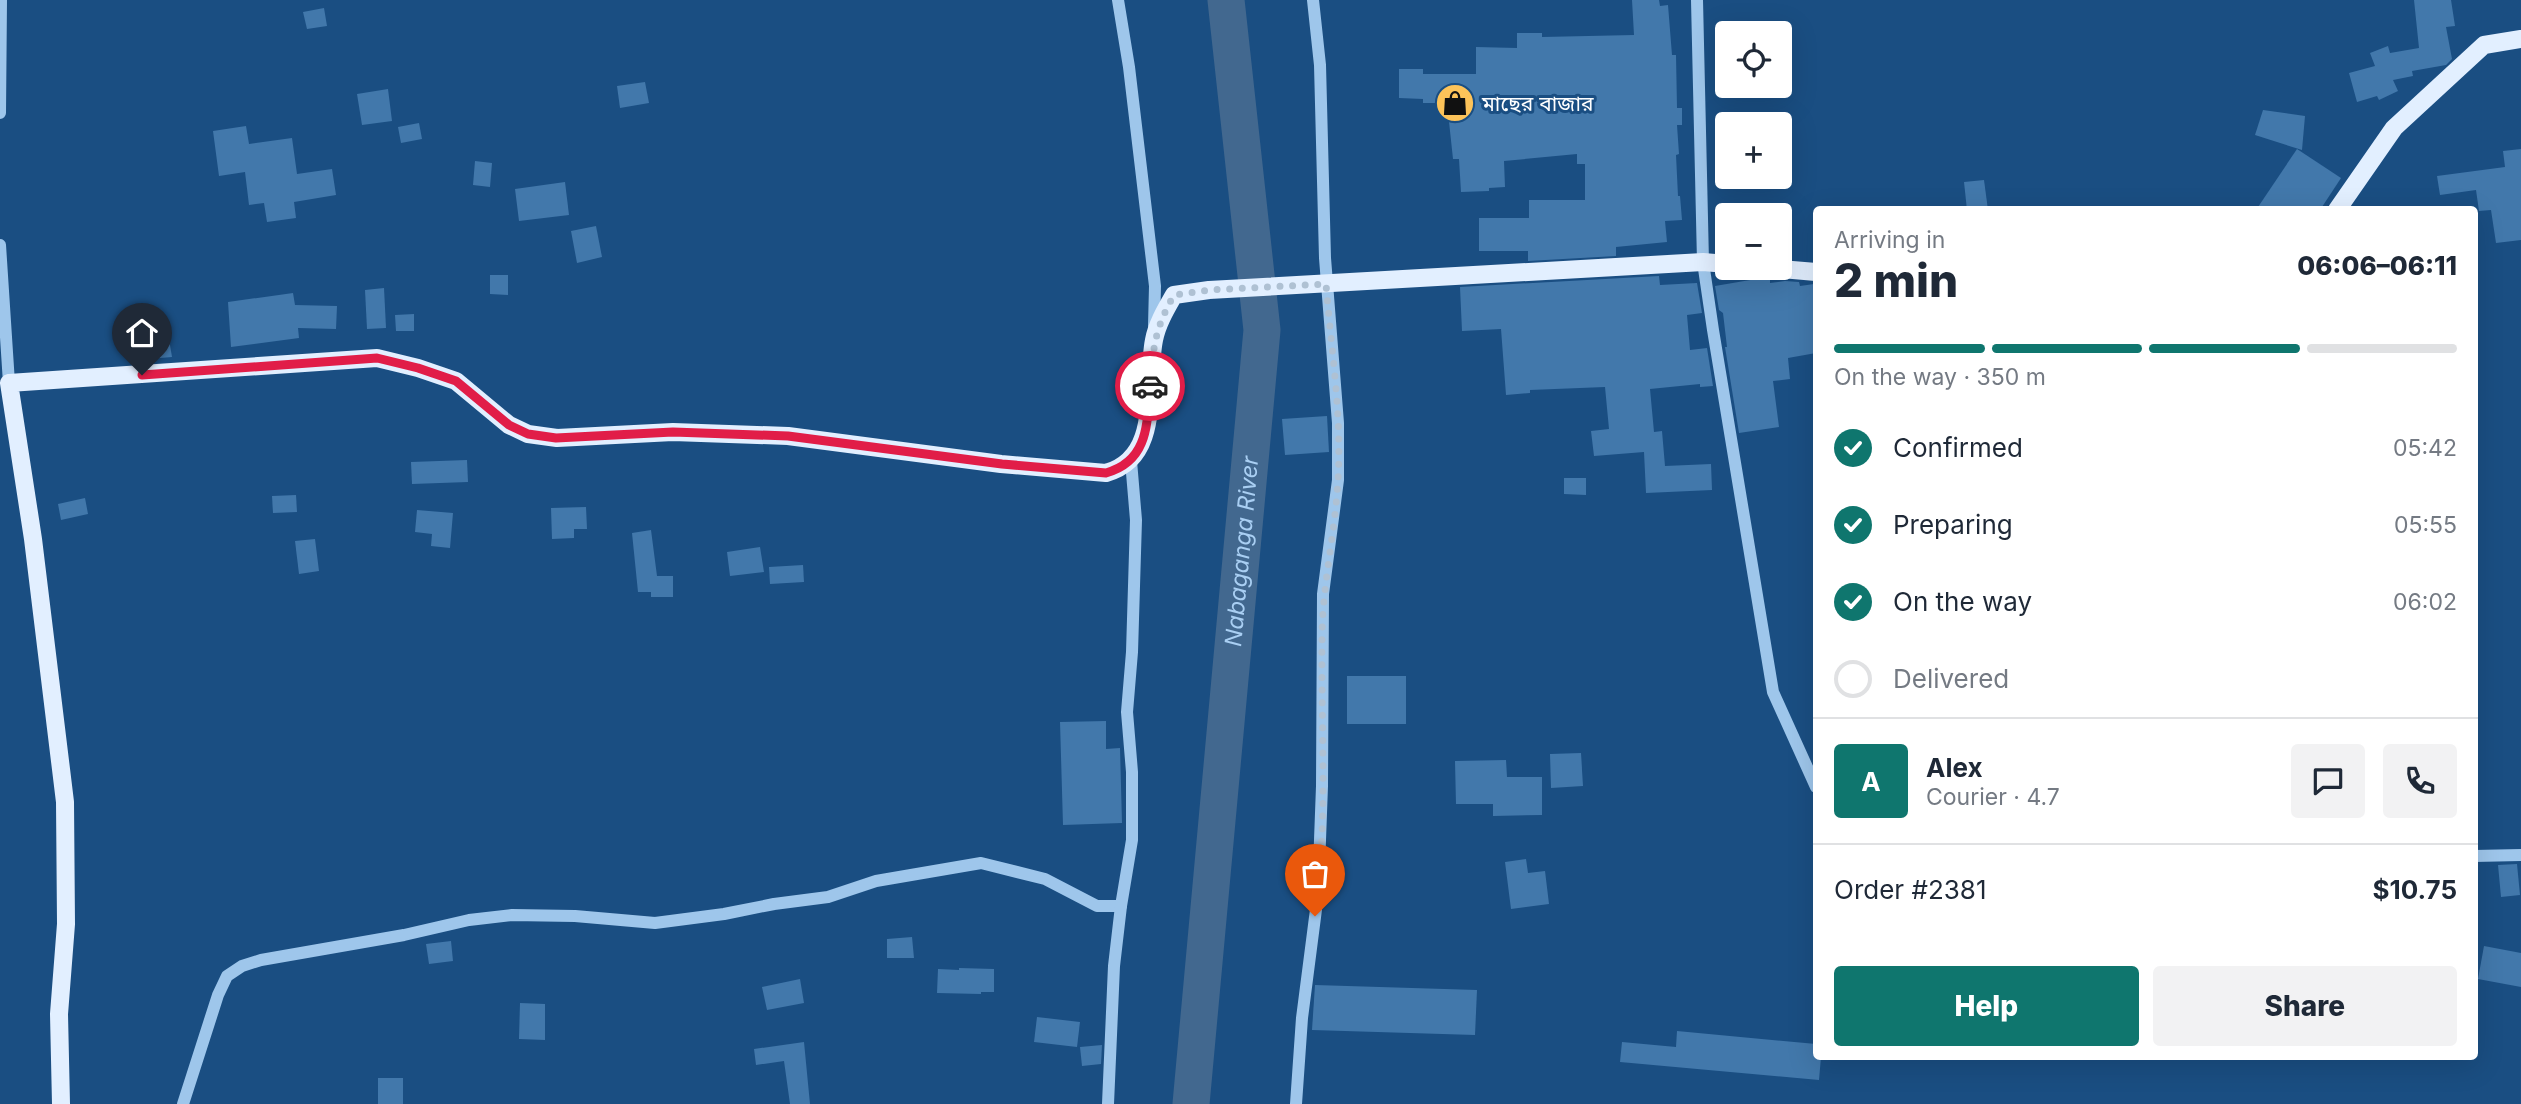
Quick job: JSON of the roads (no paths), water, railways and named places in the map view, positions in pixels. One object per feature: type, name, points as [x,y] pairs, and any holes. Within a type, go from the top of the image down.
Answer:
[{"type":"main road","points":[[2339,206],[2394,128],[2484,45],[2521,39]]},
{"type":"main road","points":[[61,1104],[59,1014],[65,924],[65,802],[33,539],[9,383],[377,358],[456,381],[509,425],[528,434],[547,436],[673,432],[788,436],[1002,464],[1106,473],[1131,461],[1142,445],[1147,424],[1154,338],[1174,295],[1209,290],[1715,263]]},
{"type":"main road","points":[[1792,270],[1813,272]]},
{"type":"street","points":[[0,113],[1,0]]},
{"type":"street","points":[[1118,0],[1129,67],[1155,286],[1154,338]]},
{"type":"street","points":[[1296,1104],[1302,1018],[1318,894],[1322,786],[1323,594],[1338,480],[1338,423],[1326,284],[1320,65],[1314,0]]},
{"type":"street","points":[[1697,0],[1703,262],[1773,692],[1813,780]]},
{"type":"street","points":[[0,245],[9,383]]},
{"type":"street","points":[[1108,1104],[1110,1019],[1121,905],[1132,840],[1132,772],[1127,712],[1132,652],[1136,520],[1131,461]]},
{"type":"street","points":[[2478,856],[2521,855]]},
{"type":"street","points":[[183,1104],[218,995],[227,976],[242,966],[261,960],[404,935],[469,920],[512,915],[575,916],[655,923],[724,914],[828,897],[876,881],[981,863],[1045,879],[1097,906],[1121,905]]},
{"type":"waterway","name":"Nabaganga River","points":[[1191,1104],[1262,330],[1226,0]]},
{"type":"place","name":"মাছের বাজার","points":[[1455,103]]}]
